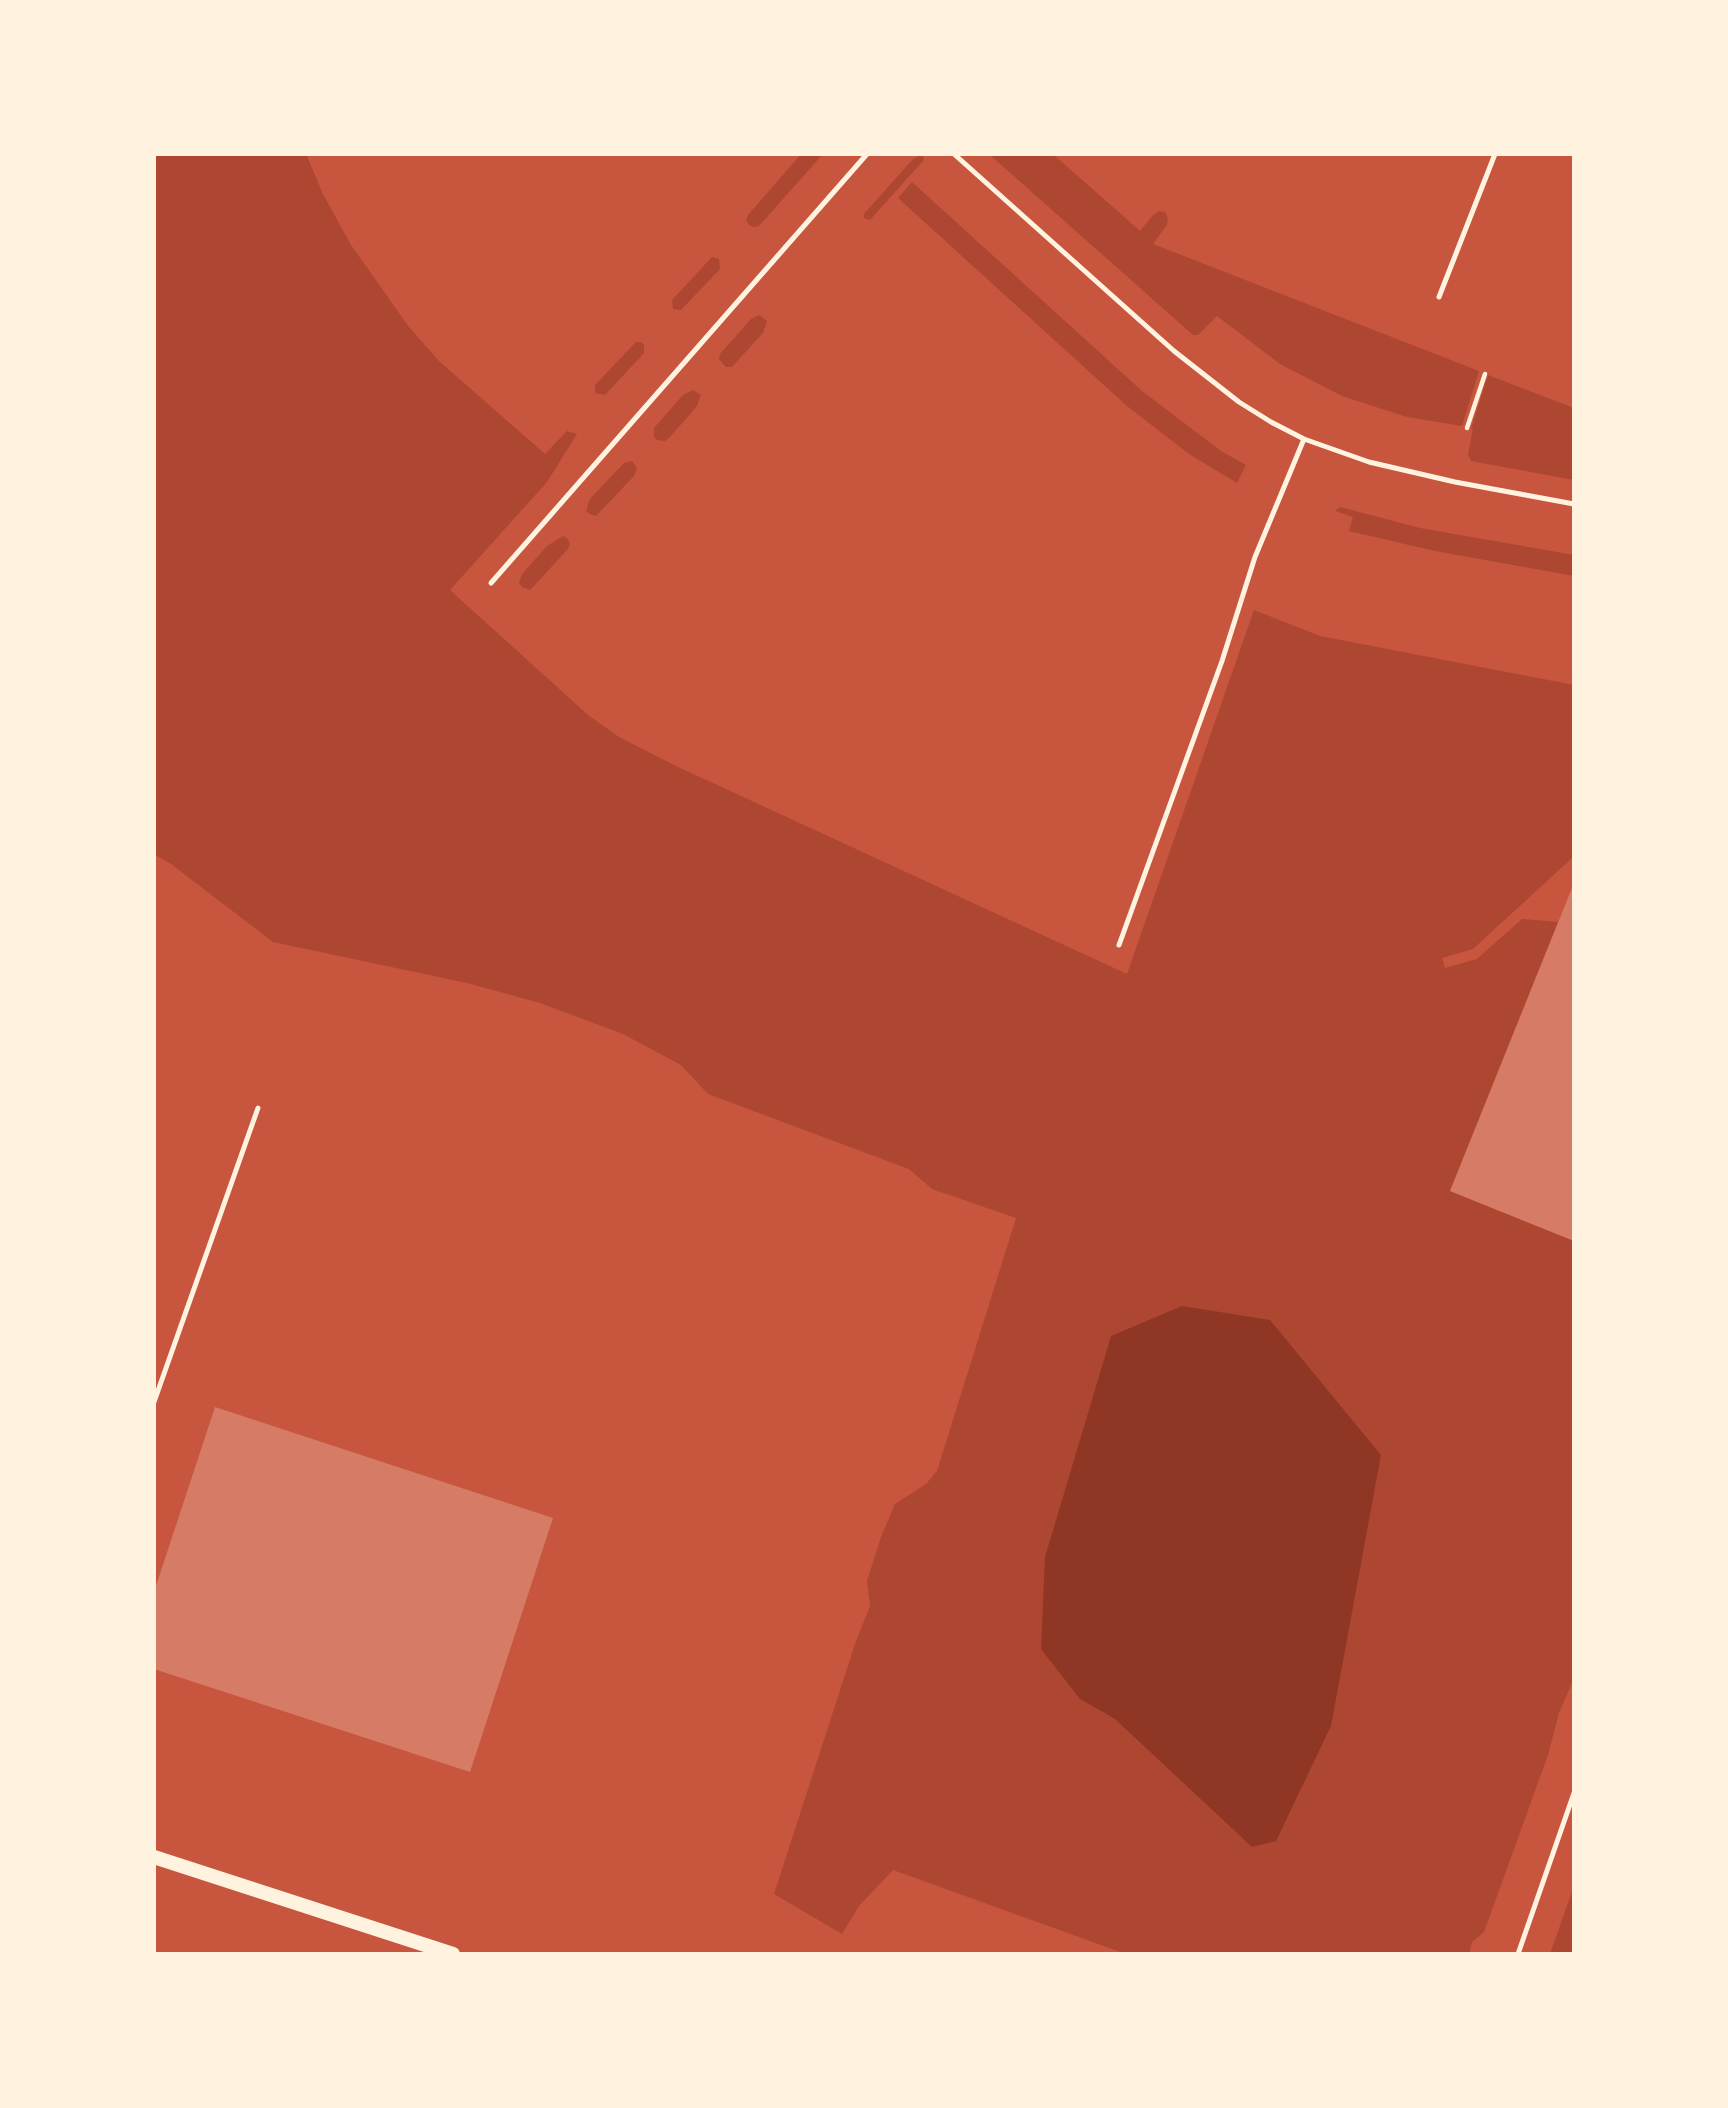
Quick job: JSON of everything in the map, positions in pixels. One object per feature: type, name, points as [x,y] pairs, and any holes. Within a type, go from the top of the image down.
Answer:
[{"type":"main road","points":[[154,1857],[453,1954]]},
{"type":"lane","points":[[491,583],[867,154]]},
{"type":"lane","points":[[954,154],[1208,379],[1260,415],[1304,439],[1368,462],[1406,472],[1574,504]]},
{"type":"lane","points":[[1439,297],[1494,154]]},
{"type":"lane","points":[[1119,945],[1217,673],[1255,557],[1304,439]]},
{"type":"lane","points":[[154,1402],[258,1108]]},
{"type":"lane","points":[[1518,1954],[1574,1793]]},
{"type":"path","points":[[1467,428],[1485,374]]},
{"type":"shaded area","points":[[154,154],[306,154],[323,194],[351,245],[409,327],[439,361],[545,454],[567,431],[577,434],[547,482],[450,590],[588,715],[619,737],[676,766],[1127,974],[1254,610],[1320,636],[1574,685],[1572,858],[1473,949],[1442,958],[1445,968],[1477,959],[1522,919],[1558,922],[1450,1191],[1574,1241],[1574,1678],[1559,1713],[1548,1755],[1484,1932],[1472,1942],[1469,1954],[1126,1954],[893,1870],[859,1906],[842,1934],[774,1894],[855,1644],[870,1606],[867,1581],[881,1537],[895,1504],[926,1484],[937,1471],[1016,1218],[932,1189],[909,1169],[708,1094],[681,1065],[623,1034],[540,1003],[467,983],[273,942],[154,854]]},
{"type":"shaded area","points":[[801,154],[823,154],[759,226],[749,225],[746,220],[748,215]]},
{"type":"shaded area","points":[[989,154],[1053,154],[1140,231],[1153,215],[1159,211],[1165,212],[1167,225],[1153,244],[1479,371],[1462,426],[1407,417],[1342,396],[1280,364],[1217,316],[1198,335],[1193,335]]},
{"type":"shaded area","points":[[920,155],[924,158],[923,161],[870,220],[864,218],[864,214],[912,160]]},
{"type":"shaded area","points":[[912,182],[1142,391],[1221,451],[1246,465],[1237,483],[1189,454],[1127,406],[898,198]]},
{"type":"shaded area","points":[[712,257],[719,259],[720,269],[681,310],[673,309],[672,300]]},
{"type":"shaded area","points":[[759,315],[767,321],[763,333],[732,367],[726,367],[719,359],[720,354],[751,319]]},
{"type":"shaded area","points":[[636,342],[644,345],[644,353],[605,395],[595,393],[595,385]]},
{"type":"shaded area","points":[[1488,375],[1574,408],[1574,480],[1471,461],[1468,454],[1471,429]]},
{"type":"shaded area","points":[[693,390],[701,395],[697,406],[670,437],[665,441],[657,440],[654,437],[654,428],[683,395]]},
{"type":"shaded area","points":[[632,461],[637,468],[634,476],[596,516],[586,511],[590,499],[624,463]]},
{"type":"shaded area","points":[[1340,507],[1420,528],[1574,555],[1574,576],[1435,551],[1349,531],[1353,517],[1335,511]]},
{"type":"shaded area","points":[[563,536],[570,544],[568,549],[530,590],[522,587],[519,583],[522,574],[547,546]]},
{"type":"shaded area","points":[[1182,1306],[1270,1320],[1381,1455],[1331,1726],[1276,1841],[1252,1847],[1115,1719],[1080,1699],[1041,1649],[1045,1557],[1111,1336]]},
{"type":"shaded area","points":[[1574,1886],[1574,1954],[1550,1954]]},
{"type":"building","points":[[1574,883],[1574,1241],[1450,1191]]},
{"type":"building","points":[[215,1407],[553,1518],[470,1772],[154,1669],[154,1592]]}]
